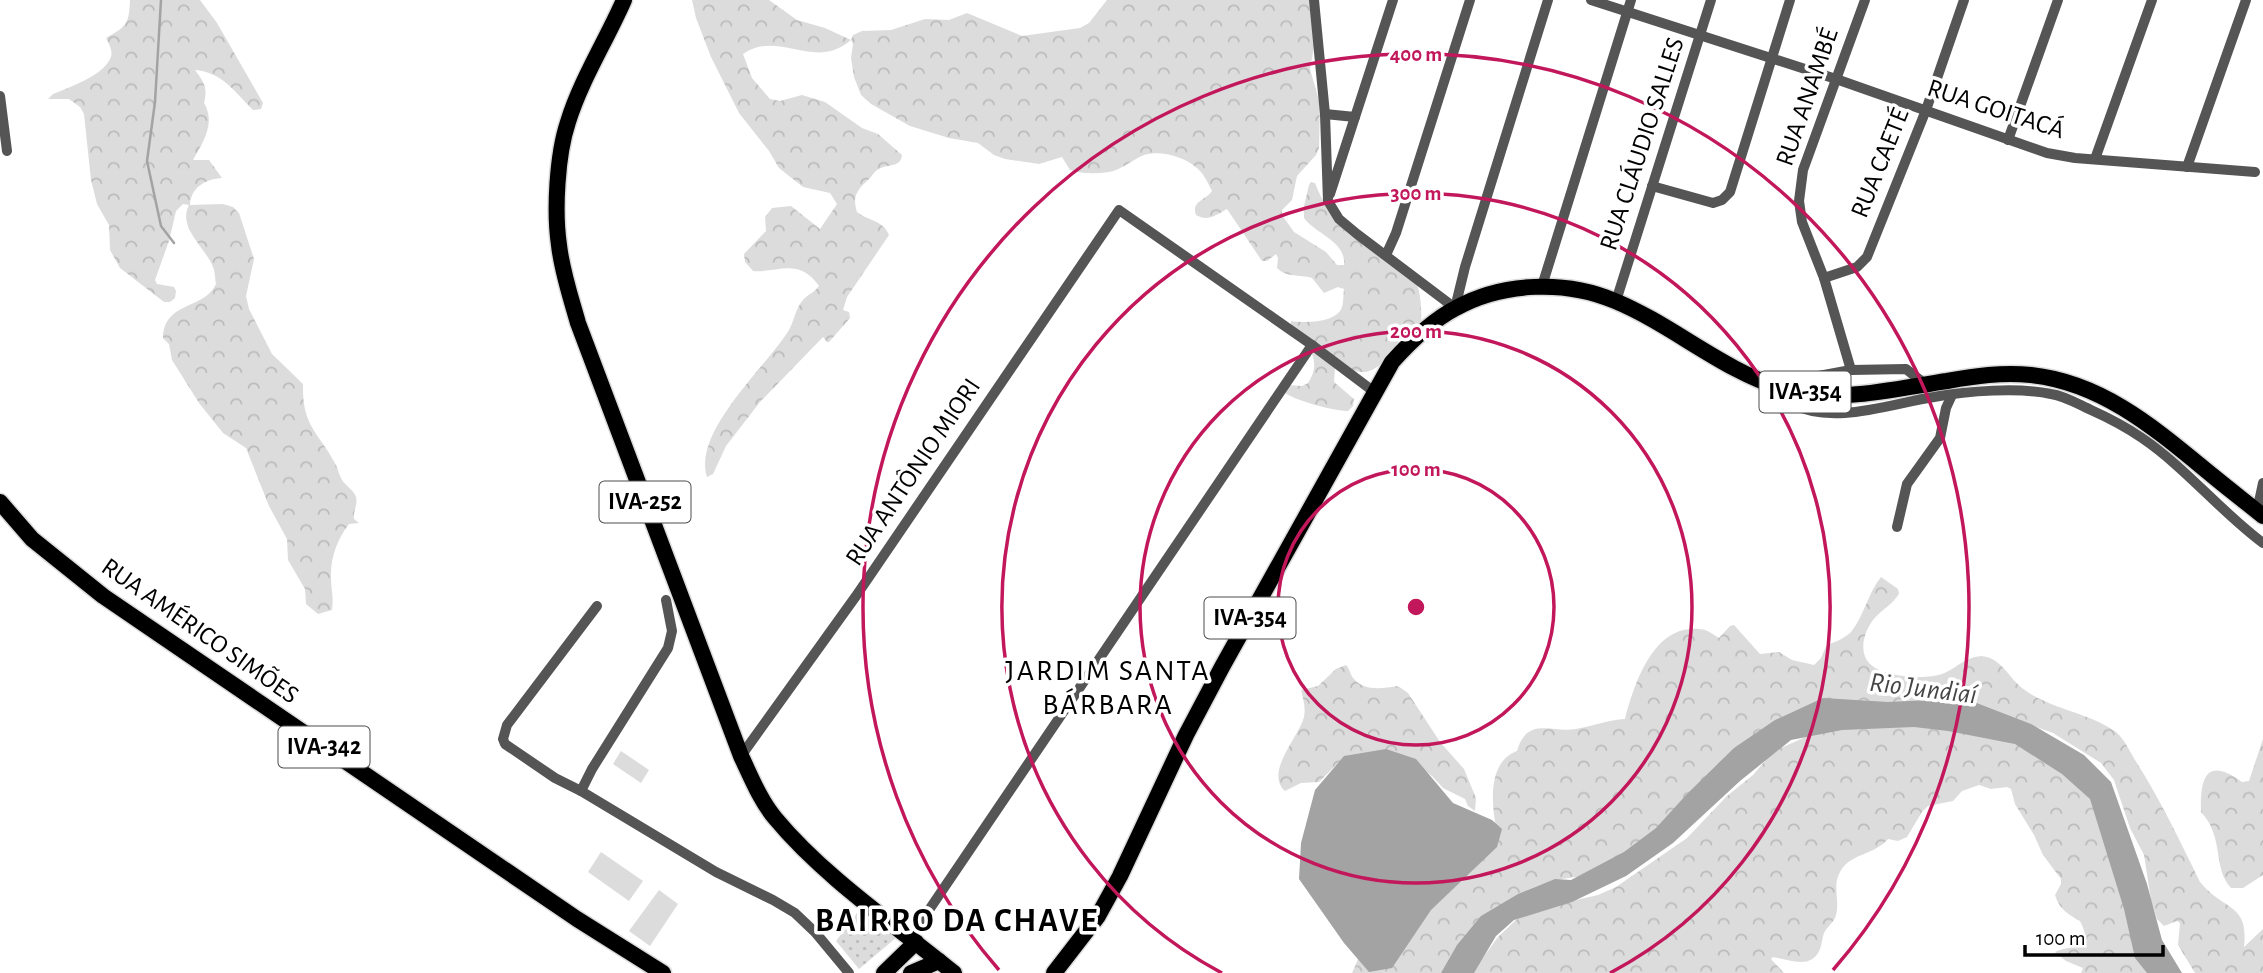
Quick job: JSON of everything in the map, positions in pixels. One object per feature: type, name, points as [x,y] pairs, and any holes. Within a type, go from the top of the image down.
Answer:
[{"type":"main road","name":"IVA-252","points":[[624,0],[568,122],[560,153],[558,243],[578,323],[741,756],[774,817],[806,851],[954,973]]},
{"type":"main road","name":"IVA-354","points":[[1054,973],[1098,916],[1120,876],[1201,706],[1373,391],[1392,362],[1413,339],[1455,308],[1485,296],[1542,286],[1584,290],[1615,301],[1758,378],[1784,389],[1821,395],[1856,395],[1989,374],[2032,375],[2063,382],[2098,394],[2134,413],[2260,513]]},
{"type":"main road","name":"RUA AMÉRICO SIMÕES","points":[[0,502],[32,539],[103,596],[568,912],[663,973]]},
{"type":"main road","points":[[884,973],[913,940]]},
{"type":"main road","points":[[911,973],[939,961]]},
{"type":"street","points":[[1314,0],[1325,114],[1328,201],[1339,219],[1455,308],[1465,267],[1548,0]]},
{"type":"street","points":[[1328,201],[1393,0]]},
{"type":"street","points":[[1385,255],[1396,233],[1470,0]]},
{"type":"street","name":"RUA GOITACÁ","points":[[1591,0],[1836,79],[2047,153],[2255,172]]},
{"type":"street","points":[[1542,286],[1631,0]]},
{"type":"street","name":"RUA CLÁUDIO SALLES","points":[[1615,301],[1711,0]]},
{"type":"street","points":[[1652,186],[1713,203],[1722,200],[1730,192],[1790,0]]},
{"type":"street","name":"RUA ANAMBÉ","points":[[1851,370],[1824,278],[1802,222],[1799,201],[1803,170],[1865,0]]},
{"type":"street","name":"RUA CAETÉ","points":[[1824,278],[1857,267],[1867,257],[1926,110],[1964,0]]},
{"type":"street","points":[[2008,140],[2058,0]]},
{"type":"street","points":[[2095,159],[2152,0]]},
{"type":"street","points":[[2187,167],[2246,0]]},
{"type":"street","points":[[0,96],[7,151]]},
{"type":"street","points":[[1325,114],[1354,117]]},
{"type":"street","name":"RUA ANTÔNIO MIORI","points":[[741,756],[856,596],[1119,210],[1312,345]]},
{"type":"street","points":[[913,940],[1312,345],[1373,391]]},
{"type":"street","points":[[1758,378],[1797,380],[1851,370],[1906,369],[1925,384]]},
{"type":"street","points":[[1796,391],[1793,404],[1821,412],[1855,412],[1952,395],[2025,390],[2053,394],[2109,418],[2145,440],[2263,542]]},
{"type":"street","points":[[1898,527],[1907,484],[1940,438],[1946,408],[1952,395]]},
{"type":"street","points":[[2260,513],[2263,482]]},
{"type":"street","points":[[581,791],[668,648],[672,631],[666,600]]},
{"type":"street","points":[[597,606],[507,725],[503,739],[505,744],[555,778],[716,872],[795,913],[832,950],[849,973]]},
{"type":"green space","points":[[130,0],[200,0],[217,23],[263,103],[261,109],[253,110],[220,79],[195,70],[204,85],[204,103],[209,118],[207,132],[193,160],[209,160],[222,178],[200,185],[193,193],[190,205],[223,204],[233,207],[239,213],[254,259],[246,296],[249,309],[272,354],[303,384],[308,420],[336,465],[342,480],[356,497],[354,519],[359,523],[349,524],[338,542],[332,563],[332,610],[318,614],[306,604],[305,589],[288,560],[287,539],[269,506],[246,448],[223,433],[199,403],[172,360],[169,344],[163,338],[170,318],[203,298],[216,284],[213,267],[189,230],[186,213],[189,205],[183,204],[176,211],[155,280],[157,284],[174,287],[176,291],[175,298],[164,302],[120,268],[110,250],[109,225],[97,204],[91,180],[84,114],[80,107],[69,99],[48,99],[53,94],[93,76],[106,65],[110,59],[111,48],[106,38],[125,23]]},
{"type":"green space","points":[[692,0],[769,0],[797,20],[825,28],[851,40],[837,49],[824,52],[770,46],[743,54],[752,78],[770,99],[780,101],[802,95],[825,102],[862,128],[878,134],[902,155],[900,162],[876,171],[857,194],[857,212],[879,224],[889,235],[847,297],[843,310],[849,312],[850,318],[829,342],[823,337],[760,402],[726,446],[713,474],[707,477],[705,459],[710,440],[721,420],[779,345],[801,303],[819,286],[811,277],[796,269],[753,271],[745,262],[744,254],[766,231],[765,217],[772,208],[791,206],[820,229],[837,204],[830,193],[803,187],[779,168],[739,113],[711,57]]},
{"type":"green space","points":[[1107,0],[1316,0],[1315,42],[1310,69],[1320,104],[1319,148],[1297,176],[1292,200],[1282,210],[1282,215],[1294,232],[1326,252],[1337,265],[1344,265],[1336,244],[1304,218],[1309,185],[1311,182],[1315,183],[1327,208],[1343,225],[1408,268],[1418,288],[1421,325],[1393,354],[1369,371],[1335,368],[1334,382],[1354,399],[1353,406],[1348,411],[1316,405],[1285,393],[1287,385],[1302,386],[1308,383],[1314,366],[1311,352],[1291,325],[1291,321],[1317,321],[1336,315],[1342,306],[1344,289],[1338,287],[1324,293],[1312,278],[1285,273],[1277,268],[1276,254],[1267,261],[1262,261],[1227,209],[1208,218],[1196,215],[1197,204],[1212,191],[1197,168],[1178,157],[1157,153],[1144,155],[1109,172],[1079,172],[1070,170],[1062,157],[1039,164],[1005,159],[994,155],[978,143],[949,138],[910,126],[871,104],[861,95],[854,77],[851,40],[853,35],[862,31],[891,30],[925,19],[949,20],[967,13],[1022,36],[1080,28],[1089,23]]},
{"type":"green space","points":[[1881,577],[1898,589],[1899,594],[1879,613],[1867,630],[1863,648],[1870,664],[1884,672],[1925,677],[1942,674],[1971,658],[1983,656],[1996,661],[2032,695],[2090,718],[2117,733],[2153,790],[2200,882],[2238,914],[2244,932],[2244,947],[2263,929],[2263,973],[2195,973],[2178,945],[2180,923],[2177,921],[2164,926],[2157,919],[2144,855],[2130,828],[2114,780],[2101,763],[2053,733],[1982,708],[1840,703],[1602,875],[1547,883],[1526,891],[1509,902],[1477,932],[1441,973],[1352,973],[1359,957],[1498,837],[1493,801],[1495,776],[1507,757],[1517,751],[1527,733],[1541,728],[1576,729],[1625,719],[1640,674],[1648,659],[1669,636],[1683,630],[1702,629],[1719,638],[1734,625],[1760,654],[1779,652],[1792,660],[1814,665],[1821,658],[1826,646],[1851,632]]},
{"type":"green space","points":[[1346,665],[1354,679],[1364,686],[1398,686],[1408,693],[1440,742],[1464,769],[1476,798],[1475,811],[1468,806],[1465,799],[1443,788],[1417,765],[1346,760],[1335,766],[1319,782],[1301,783],[1285,791],[1278,774],[1304,717],[1301,690],[1318,686],[1336,669]]},
{"type":"green space","points":[[1884,722],[1983,728],[2088,777],[2159,973],[2081,973],[2083,968],[2066,961],[2055,952],[2080,945],[2085,938],[2080,921],[2064,911],[2057,900],[2055,895],[2061,879],[2043,855],[2015,804],[2011,789],[1991,789],[1979,785],[1962,791],[1953,801],[1928,806],[1907,837],[1898,841],[1888,839],[1844,866],[1837,883],[1836,915],[1824,933],[1820,949],[1812,960],[1806,962],[1773,957],[1771,959],[1784,973],[1472,973],[1498,937],[1517,919],[1532,910],[1598,895],[1616,887],[1687,838],[1727,796],[1753,775],[1771,754],[1812,734]]},
{"type":"green space","points":[[2263,739],[2263,875],[2243,888],[2231,888],[2222,871],[2213,832],[2201,812],[2202,789],[2208,774],[2213,771],[2230,774],[2242,782],[2249,781]]},
{"type":"green space","points":[[621,751],[649,770],[641,783],[613,764]]},
{"type":"green space","points":[[601,852],[643,881],[629,901],[588,872]]},
{"type":"green space","points":[[659,890],[678,904],[650,946],[629,931]]},
{"type":"green space","points":[[864,904],[897,937],[859,969],[836,941]]},
{"type":"shaded area","points":[[1823,698],[1888,702],[1974,702],[2031,724],[2084,755],[2111,782],[2147,884],[2162,940],[2182,973],[2147,973],[2135,958],[2124,909],[2090,799],[2062,774],[2015,744],[1914,727],[1842,730],[1791,740],[1740,781],[1673,843],[1626,876],[1572,902],[1514,920],[1496,936],[1474,973],[1441,973],[1457,945],[1481,916],[1518,894],[1555,879],[1571,880],[1624,852],[1656,828],[1734,748],[1775,720]]},
{"type":"shaded area","points":[[1386,749],[1416,759],[1453,803],[1492,820],[1502,829],[1497,847],[1431,910],[1392,968],[1369,972],[1344,943],[1299,879],[1301,843],[1315,790],[1344,756]]},
{"type":"waterway","points":[[161,0],[155,102],[147,161],[161,226],[174,243]]},
{"type":"district","name":"JARDIM SANTA BÁRBARA","points":[[1108,688]]},
{"type":"district","name":"BAIRRO DA CHAVE","points":[[957,921]]},
{"type":"water label","name":"Rio Jundiaí","points":[[1923,689]]}]
